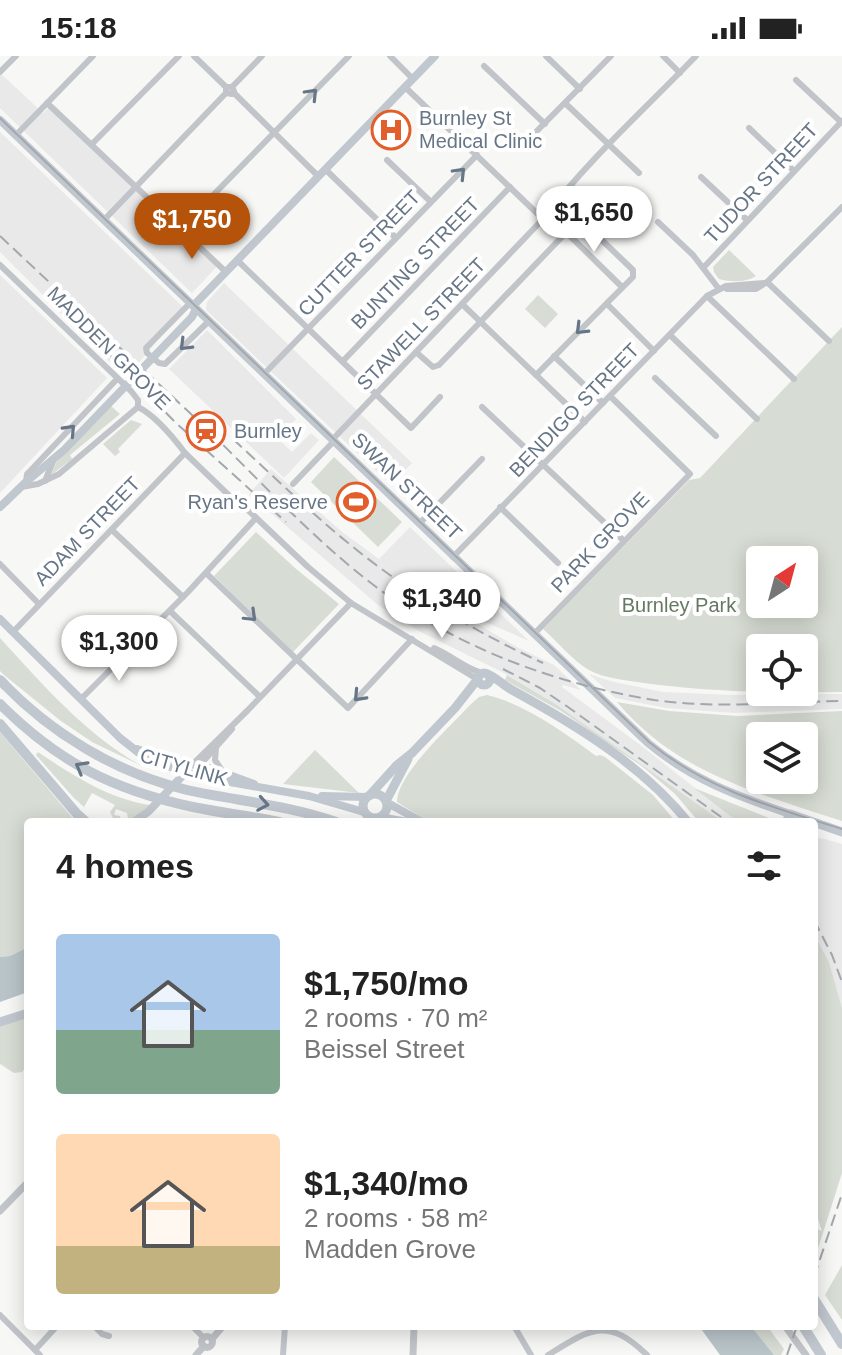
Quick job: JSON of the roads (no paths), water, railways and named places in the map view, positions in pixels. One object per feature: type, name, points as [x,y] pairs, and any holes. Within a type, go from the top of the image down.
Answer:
[{"type":"highway","name":"CITYLINK","points":[[0,680],[57,730],[100,756],[160,783],[325,818]]},
{"type":"highway","points":[[0,689],[41,726],[80,752],[123,774],[160,783]]},
{"type":"highway","name":"CITYLINK","points":[[0,704],[55,752],[110,782],[175,803],[257,818]]},
{"type":"highway","points":[[0,724],[82,818]]},
{"type":"highway","points":[[818,1305],[842,1344]]},
{"type":"highway","points":[[805,1330],[821,1355]]},
{"type":"main road","points":[[0,507],[54,459],[159,352],[192,317],[193,306],[435,56]]},
{"type":"main road","name":"SWAN STREET","points":[[0,120],[648,743],[704,781],[791,818]]},
{"type":"main road","points":[[0,619],[123,740],[148,760],[185,776],[256,785],[309,796],[365,816],[363,804],[368,797],[482,680]]},
{"type":"main road","name":"MADDEN GROVE","points":[[482,680],[500,680],[560,717],[661,790],[685,818]]},
{"type":"main road","points":[[123,740],[150,754],[196,764],[256,785]]},
{"type":"main road","points":[[379,818],[387,810],[386,802],[412,753]]},
{"type":"main road","points":[[147,817],[196,764]]},
{"type":"main road","points":[[309,796],[377,795],[415,818]]},
{"type":"main road","points":[[776,809],[777,818]]},
{"type":"main road","points":[[0,1022],[24,1014]]},
{"type":"street","points":[[0,72],[16,56]]},
{"type":"street","points":[[16,135],[93,56]]},
{"type":"street","points":[[92,144],[179,56]]},
{"type":"street","points":[[194,56],[274,132],[396,238]]},
{"type":"street","points":[[104,220],[262,56]]},
{"type":"street","points":[[180,229],[349,56]]},
{"type":"street","points":[[390,56],[413,79]]},
{"type":"street","points":[[546,56],[580,89]]},
{"type":"street","points":[[528,140],[611,56]]},
{"type":"street","points":[[663,56],[680,73]]},
{"type":"street","name":"STAWELL STREET","points":[[293,484],[696,56]]},
{"type":"street","points":[[484,66],[545,124]]},
{"type":"street","points":[[796,80],[841,122]]},
{"type":"street","points":[[405,87],[543,219]]},
{"type":"street","points":[[47,103],[226,272]]},
{"type":"street","points":[[565,103],[639,173]]},
{"type":"street","name":"TUDOR STREET","points":[[704,267],[841,122]]},
{"type":"street","points":[[749,128],[794,171]]},
{"type":"street","name":"CUTTER STREET","points":[[264,374],[477,155]]},
{"type":"street","points":[[387,160],[431,202]]},
{"type":"street","points":[[701,177],[747,220]]},
{"type":"street","name":"BUNTING STREET","points":[[343,361],[510,187]]},
{"type":"street","points":[[536,375],[634,274],[559,199]]},
{"type":"street","points":[[658,222],[704,267],[719,289],[766,283],[842,207]]},
{"type":"street","points":[[416,352],[430,366],[437,367],[579,219]]},
{"type":"street","points":[[566,232],[622,287]]},
{"type":"street","points":[[237,260],[411,428],[440,397]]},
{"type":"street","name":"MADDEN GROVE","points":[[0,265],[137,398],[138,407],[308,567],[351,603],[412,639],[444,652],[482,680]]},
{"type":"street","points":[[766,283],[829,341]]},
{"type":"street","name":"BENDIGO STREET","points":[[453,557],[643,366],[707,296],[719,289]]},
{"type":"street","points":[[707,296],[794,379]]},
{"type":"street","points":[[608,302],[609,308],[654,351]]},
{"type":"street","points":[[462,304],[585,422]]},
{"type":"street","points":[[193,306],[146,348],[147,353],[165,364],[209,321]]},
{"type":"street","points":[[670,335],[757,419]]},
{"type":"street","points":[[554,356],[603,403]]},
{"type":"street","points":[[655,378],[716,436]]},
{"type":"street","points":[[117,379],[27,474],[23,485],[36,485],[61,472],[138,407]]},
{"type":"street","name":"PARK GROVE","points":[[534,634],[690,474],[610,396]]},
{"type":"street","points":[[482,407],[624,541]]},
{"type":"street","name":"ADAM STREET","points":[[13,632],[185,453]]},
{"type":"street","points":[[44,481],[54,459]]},
{"type":"street","points":[[420,523],[482,459]]},
{"type":"street","points":[[500,507],[558,563]]},
{"type":"street","points":[[81,699],[170,611],[256,518]]},
{"type":"street","points":[[112,530],[183,597]]},
{"type":"street","points":[[0,564],[39,604]]},
{"type":"street","points":[[206,573],[348,708],[412,639]]},
{"type":"street","points":[[196,764],[216,748],[241,717],[351,603]]},
{"type":"street","points":[[170,611],[260,697]]},
{"type":"street","points":[[196,764],[241,717]]},
{"type":"street","points":[[216,748],[215,760],[223,772]]},
{"type":"street","points":[[0,1211],[24,1186]]},
{"type":"street","points":[[0,1315],[37,1353],[54,1330]]},
{"type":"street","points":[[98,1330],[109,1336]]},
{"type":"street","points":[[196,1330],[207,1341]]},
{"type":"street","points":[[196,1355],[219,1330]]},
{"type":"street","points":[[283,1355],[285,1330]]},
{"type":"street","points":[[413,1355],[414,1330]]},
{"type":"street","points":[[516,1330],[531,1355]]},
{"type":"street","points":[[548,1355],[587,1332],[599,1330],[625,1336],[647,1355]]},
{"type":"street","points":[[788,1330],[806,1355]]},
{"type":"tram line","points":[[0,118],[649,742],[671,759],[717,785],[808,818]]},
{"type":"tram line","points":[[818,821],[842,829]]},
{"type":"railway","points":[[0,236],[208,430],[325,545],[367,580],[432,624],[539,672],[615,693],[678,703],[725,705],[842,701]]},
{"type":"railway","points":[[78,322],[175,422],[286,522]]},
{"type":"railway","points":[[233,439],[326,524],[401,583],[447,612],[543,663]]},
{"type":"railway","points":[[503,669],[568,707],[722,818]]},
{"type":"railway","points":[[818,928],[842,982]]},
{"type":"railway","points":[[818,1265],[842,1194]]},
{"type":"railway","points":[[787,1355],[796,1330]]},
{"type":"place","name":"Burnley St Medical Clinic","points":[[391,130]]},
{"type":"place","name":"Burnley","points":[[206,431]]},
{"type":"place","name":"Ryan's Reserve","points":[[356,502]]},
{"type":"park label","name":"Burnley Park","points":[[679,605]]}]
